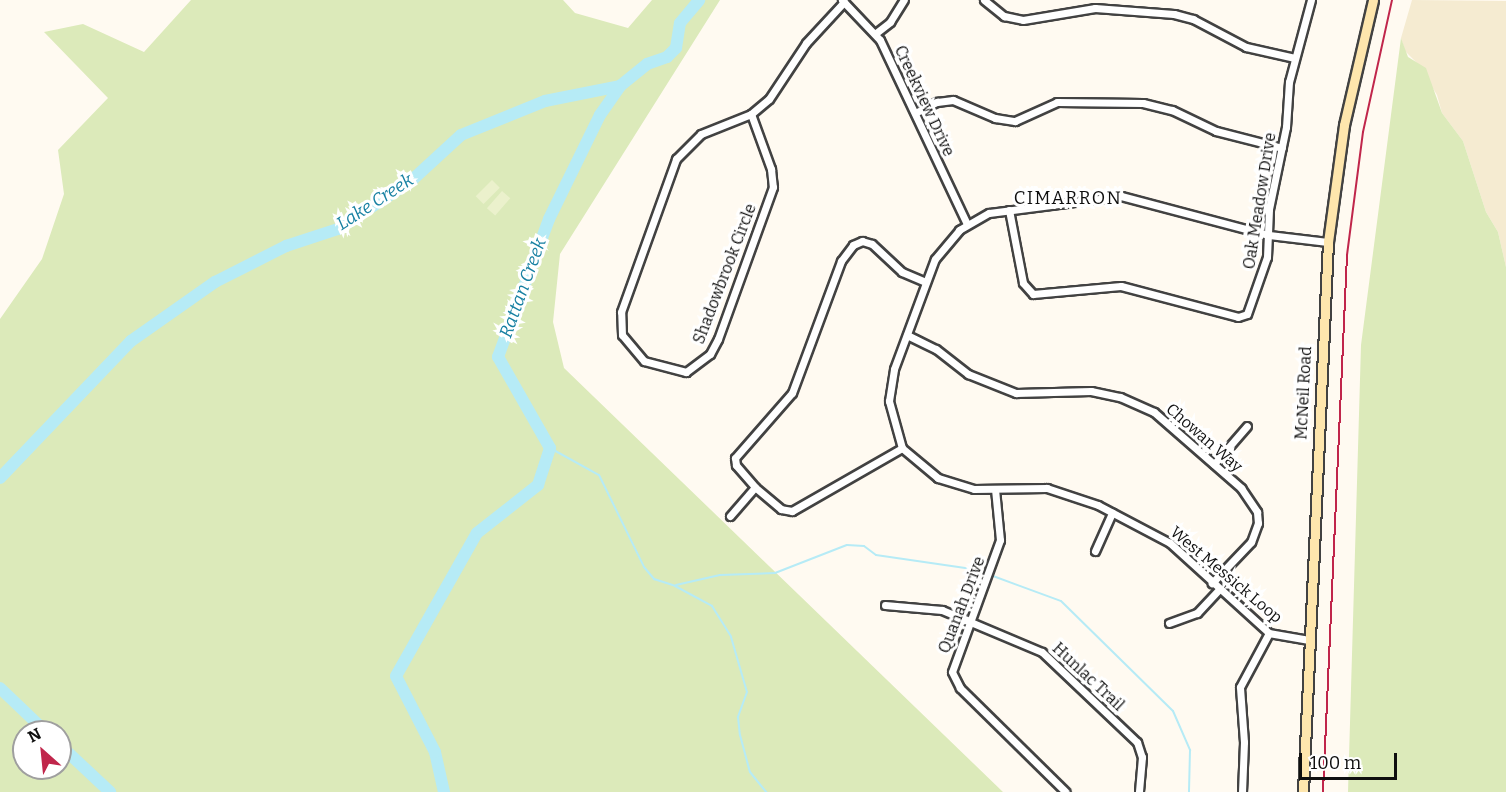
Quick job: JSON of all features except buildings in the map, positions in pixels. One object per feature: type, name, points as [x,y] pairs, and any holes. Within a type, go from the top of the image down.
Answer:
[{"type":"main road","name":"McNeil Road","points":[[1303,792],[1328,242],[1344,125],[1373,0]]},
{"type":"street","points":[[876,33],[890,22],[904,0]]},
{"type":"street","points":[[984,0],[1005,16],[1023,20],[1095,8],[1174,14],[1193,19],[1246,47],[1295,58]]},
{"type":"street","name":"Oak Meadow Drive","points":[[1009,210],[1023,283],[1033,294],[1121,286],[1238,317],[1252,308],[1269,235],[1269,209],[1282,148],[1295,58],[1311,0]]},
{"type":"street","name":"Creekview Drive","points":[[843,1],[876,33],[967,224]]},
{"type":"street","name":"Shadowbrook Circle","points":[[751,114],[771,169],[772,187],[718,339],[710,354],[686,372],[644,361],[622,335],[621,312],[676,159],[701,134],[751,114],[780,87],[806,43],[843,1]]},
{"type":"street","points":[[915,113],[937,102],[953,100],[1008,121],[1057,102],[1143,103],[1172,110],[1216,131],[1282,148]]},
{"type":"street","points":[[925,282],[902,272],[867,241],[857,242],[845,253],[792,393],[735,458],[736,465],[776,506],[792,511],[902,448],[889,401],[891,380],[925,282],[941,249],[967,224],[1009,210],[1121,196],[1269,235],[1328,242]]},
{"type":"street","name":"Chowan Way","points":[[907,335],[936,349],[968,374],[1016,393],[1091,391],[1120,397],[1154,412],[1249,497],[1257,512],[1258,523],[1251,542],[1212,583]]},
{"type":"street","points":[[1214,464],[1247,426]]},
{"type":"street","name":"West Messick Loop","points":[[902,448],[928,472],[948,483],[995,489],[1047,488],[1089,501],[1170,543],[1269,633],[1309,640]]},
{"type":"street","points":[[730,516],[755,487]]},
{"type":"street","name":"Quanah Drive","points":[[995,489],[1000,540],[951,672],[956,683],[1066,792]]},
{"type":"street","points":[[1095,550],[1112,513]]},
{"type":"street","points":[[1169,623],[1197,613],[1219,589]]},
{"type":"street","name":"Hunlac Trail","points":[[885,605],[932,607],[969,620],[1042,652],[1132,736],[1142,757],[1139,792]]},
{"type":"street","points":[[1242,792],[1244,742],[1240,687],[1269,633]]},
{"type":"shaded area","points":[[1412,0],[1506,1],[1506,267],[1498,232],[1486,212],[1463,141],[1442,113],[1437,95],[1418,64],[1405,51],[1401,38]]},
{"type":"green space","points":[[191,0],[563,0],[575,13],[628,28],[652,0],[720,0],[560,254],[553,322],[564,368],[1003,792],[0,792],[0,319],[42,259],[64,194],[58,150],[108,98],[44,32],[83,24],[144,52]]},
{"type":"green space","points":[[1401,38],[1408,57],[1426,68],[1442,113],[1463,141],[1486,212],[1498,232],[1506,267],[1506,792],[1348,792],[1361,345]]},
{"type":"green space","points":[[492,180],[500,188],[484,204],[476,196]]},
{"type":"green space","points":[[502,191],[510,198],[495,216],[487,208]]},
{"type":"waterway","name":"Lake Creek","points":[[0,478],[131,341],[215,282],[286,246],[338,229],[411,181],[461,135],[545,101],[620,86],[647,64],[667,57],[676,48],[680,23],[699,0]]},
{"type":"waterway","name":"Rattan Creek","points":[[444,792],[435,752],[396,676],[477,533],[538,485],[550,448],[498,357],[549,219],[600,115],[620,86]]},
{"type":"waterway","points":[[550,448],[599,475],[644,567],[654,579],[675,586],[712,606],[731,637],[747,692],[738,717],[740,735],[750,772],[766,792]]},
{"type":"waterway","points":[[676,585],[720,575],[775,573],[847,545],[864,546],[876,555],[979,570]]},
{"type":"waterway","points":[[993,576],[1061,601],[1173,711],[1190,750],[1189,792]]},
{"type":"waterway","name":"Lake Creek","points":[[0,688],[33,720]]},
{"type":"waterway","name":"Lake Creek","points":[[72,756],[110,792]]},
{"type":"railway","points":[[1323,792],[1347,255],[1363,132],[1392,0]]},
{"type":"district","name":"CIMARRON","points":[[1068,198]]}]
